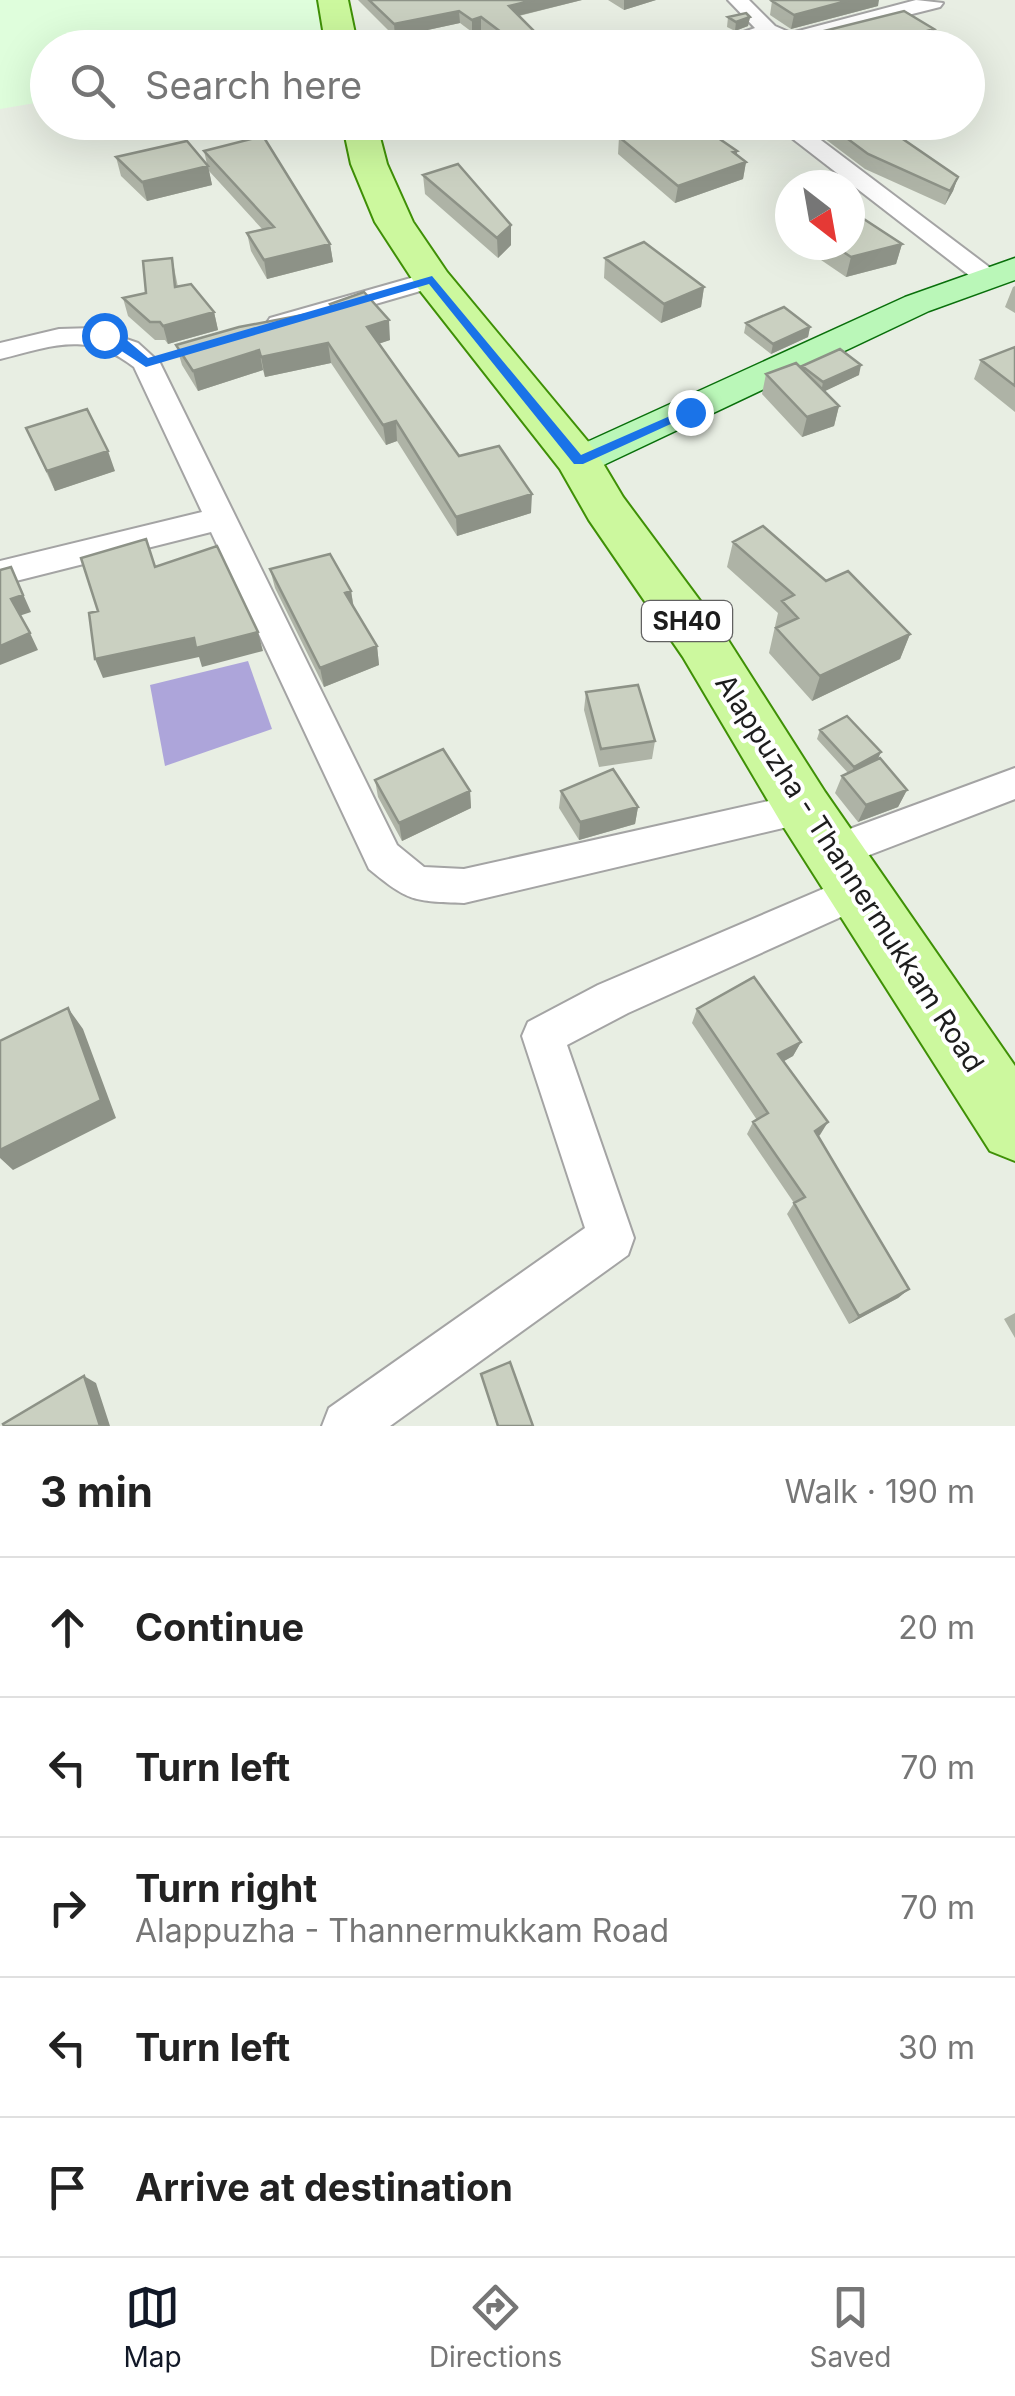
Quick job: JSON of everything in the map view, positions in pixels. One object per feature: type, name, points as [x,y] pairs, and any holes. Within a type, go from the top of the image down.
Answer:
[{"type":"main road","points":[[333,0],[339,30]]},
{"type":"main road","name":"Alappuzha - Thannermukkam Road","points":[[363,140],[369,164],[394,222],[432,280],[578,461],[606,508],[702,643],[804,809],[1015,1126]]},
{"type":"main road","points":[[578,461],[917,304],[1002,273]]},
{"type":"street","points":[[738,0],[768,30]]},
{"type":"street","points":[[824,30],[933,3],[926,0]]},
{"type":"street","points":[[808,140],[1002,273]]},
{"type":"street","points":[[258,330],[432,280]]},
{"type":"street","points":[[0,352],[95,334],[118,340],[156,360],[224,518],[383,857],[416,884],[464,886],[804,809]]},
{"type":"street","points":[[0,572],[224,518]]},
{"type":"street","points":[[347,1426],[612,1238],[543,1036],[1015,783]]},
{"type":"shaded area","points":[[0,0],[324,0],[334,30],[30,30],[30,104],[0,109]]},
{"type":"shaded area","points":[[248,661],[272,729],[165,766],[150,685]]},
{"type":"building","points":[[369,0],[534,0],[509,6],[533,30],[498,30],[481,17],[472,20],[459,11],[394,24]]},
{"type":"building","points":[[850,0],[794,15],[772,1]]},
{"type":"building","points":[[904,11],[934,29],[931,30],[828,30]]},
{"type":"building","points":[[746,13],[750,17],[736,22],[728,17]]},
{"type":"building","points":[[247,140],[265,140],[330,244],[264,260],[247,233],[274,227],[204,151]]},
{"type":"building","points":[[623,140],[721,140],[746,162],[678,186]]},
{"type":"building","points":[[849,140],[904,140],[958,177],[950,191],[868,154]]},
{"type":"building","points":[[187,141],[208,166],[142,182],[116,157]]},
{"type":"building","points":[[458,164],[511,225],[497,238],[423,175]]},
{"type":"building","points":[[865,220],[902,244],[865,253]]},
{"type":"building","points":[[644,242],[704,287],[664,304],[605,258]]},
{"type":"building","points":[[172,258],[175,287],[191,284],[214,312],[163,326],[150,322],[123,298],[146,293],[143,261]]},
{"type":"building","points":[[364,292],[389,320],[367,327],[459,456],[499,446],[532,494],[456,517],[396,421],[383,425],[328,343],[261,357],[259,350],[193,371],[176,345],[239,327],[334,309],[330,304]]},
{"type":"building","points":[[784,307],[810,327],[773,344],[746,323]]},
{"type":"building","points":[[1015,347],[1015,386],[981,360]]},
{"type":"building","points":[[840,349],[861,365],[823,382],[802,366]]},
{"type":"building","points":[[796,363],[839,406],[807,417],[766,374]]},
{"type":"building","points":[[87,409],[108,451],[47,471],[26,428]]},
{"type":"building","points":[[763,526],[826,581],[848,571],[910,634],[820,676],[776,628],[798,618],[782,601],[794,595],[733,542]]},
{"type":"building","points":[[146,539],[155,567],[217,546],[258,632],[196,648],[194,638],[95,659],[89,613],[98,611],[81,558]]},
{"type":"building","points":[[330,554],[351,591],[345,593],[377,646],[320,668],[270,569]]},
{"type":"building","points":[[11,567],[23,595],[11,599],[30,633],[0,646],[0,570]]},
{"type":"building","points":[[638,685],[655,741],[601,749],[586,692]]},
{"type":"building","points":[[847,716],[881,752],[854,767],[820,730]]},
{"type":"building","points":[[443,749],[470,791],[399,823],[375,780]]},
{"type":"building","points":[[880,758],[907,790],[866,805],[842,776]]},
{"type":"building","points":[[613,769],[638,807],[580,822],[561,791]]},
{"type":"building","points":[[754,977],[801,1042],[778,1054],[828,1122],[815,1131],[909,1289],[859,1316],[794,1203],[805,1197],[753,1122],[768,1113],[697,1009]]},
{"type":"building","points":[[68,1008],[101,1100],[0,1150],[0,1041]]},
{"type":"building","points":[[510,1362],[533,1426],[498,1426],[481,1374]]},
{"type":"building","points":[[84,1376],[100,1426],[4,1426],[3,1424]]},
{"type":"route","points":[[104,335],[124,343],[146,363],[432,280],[578,461],[690,412]]}]
